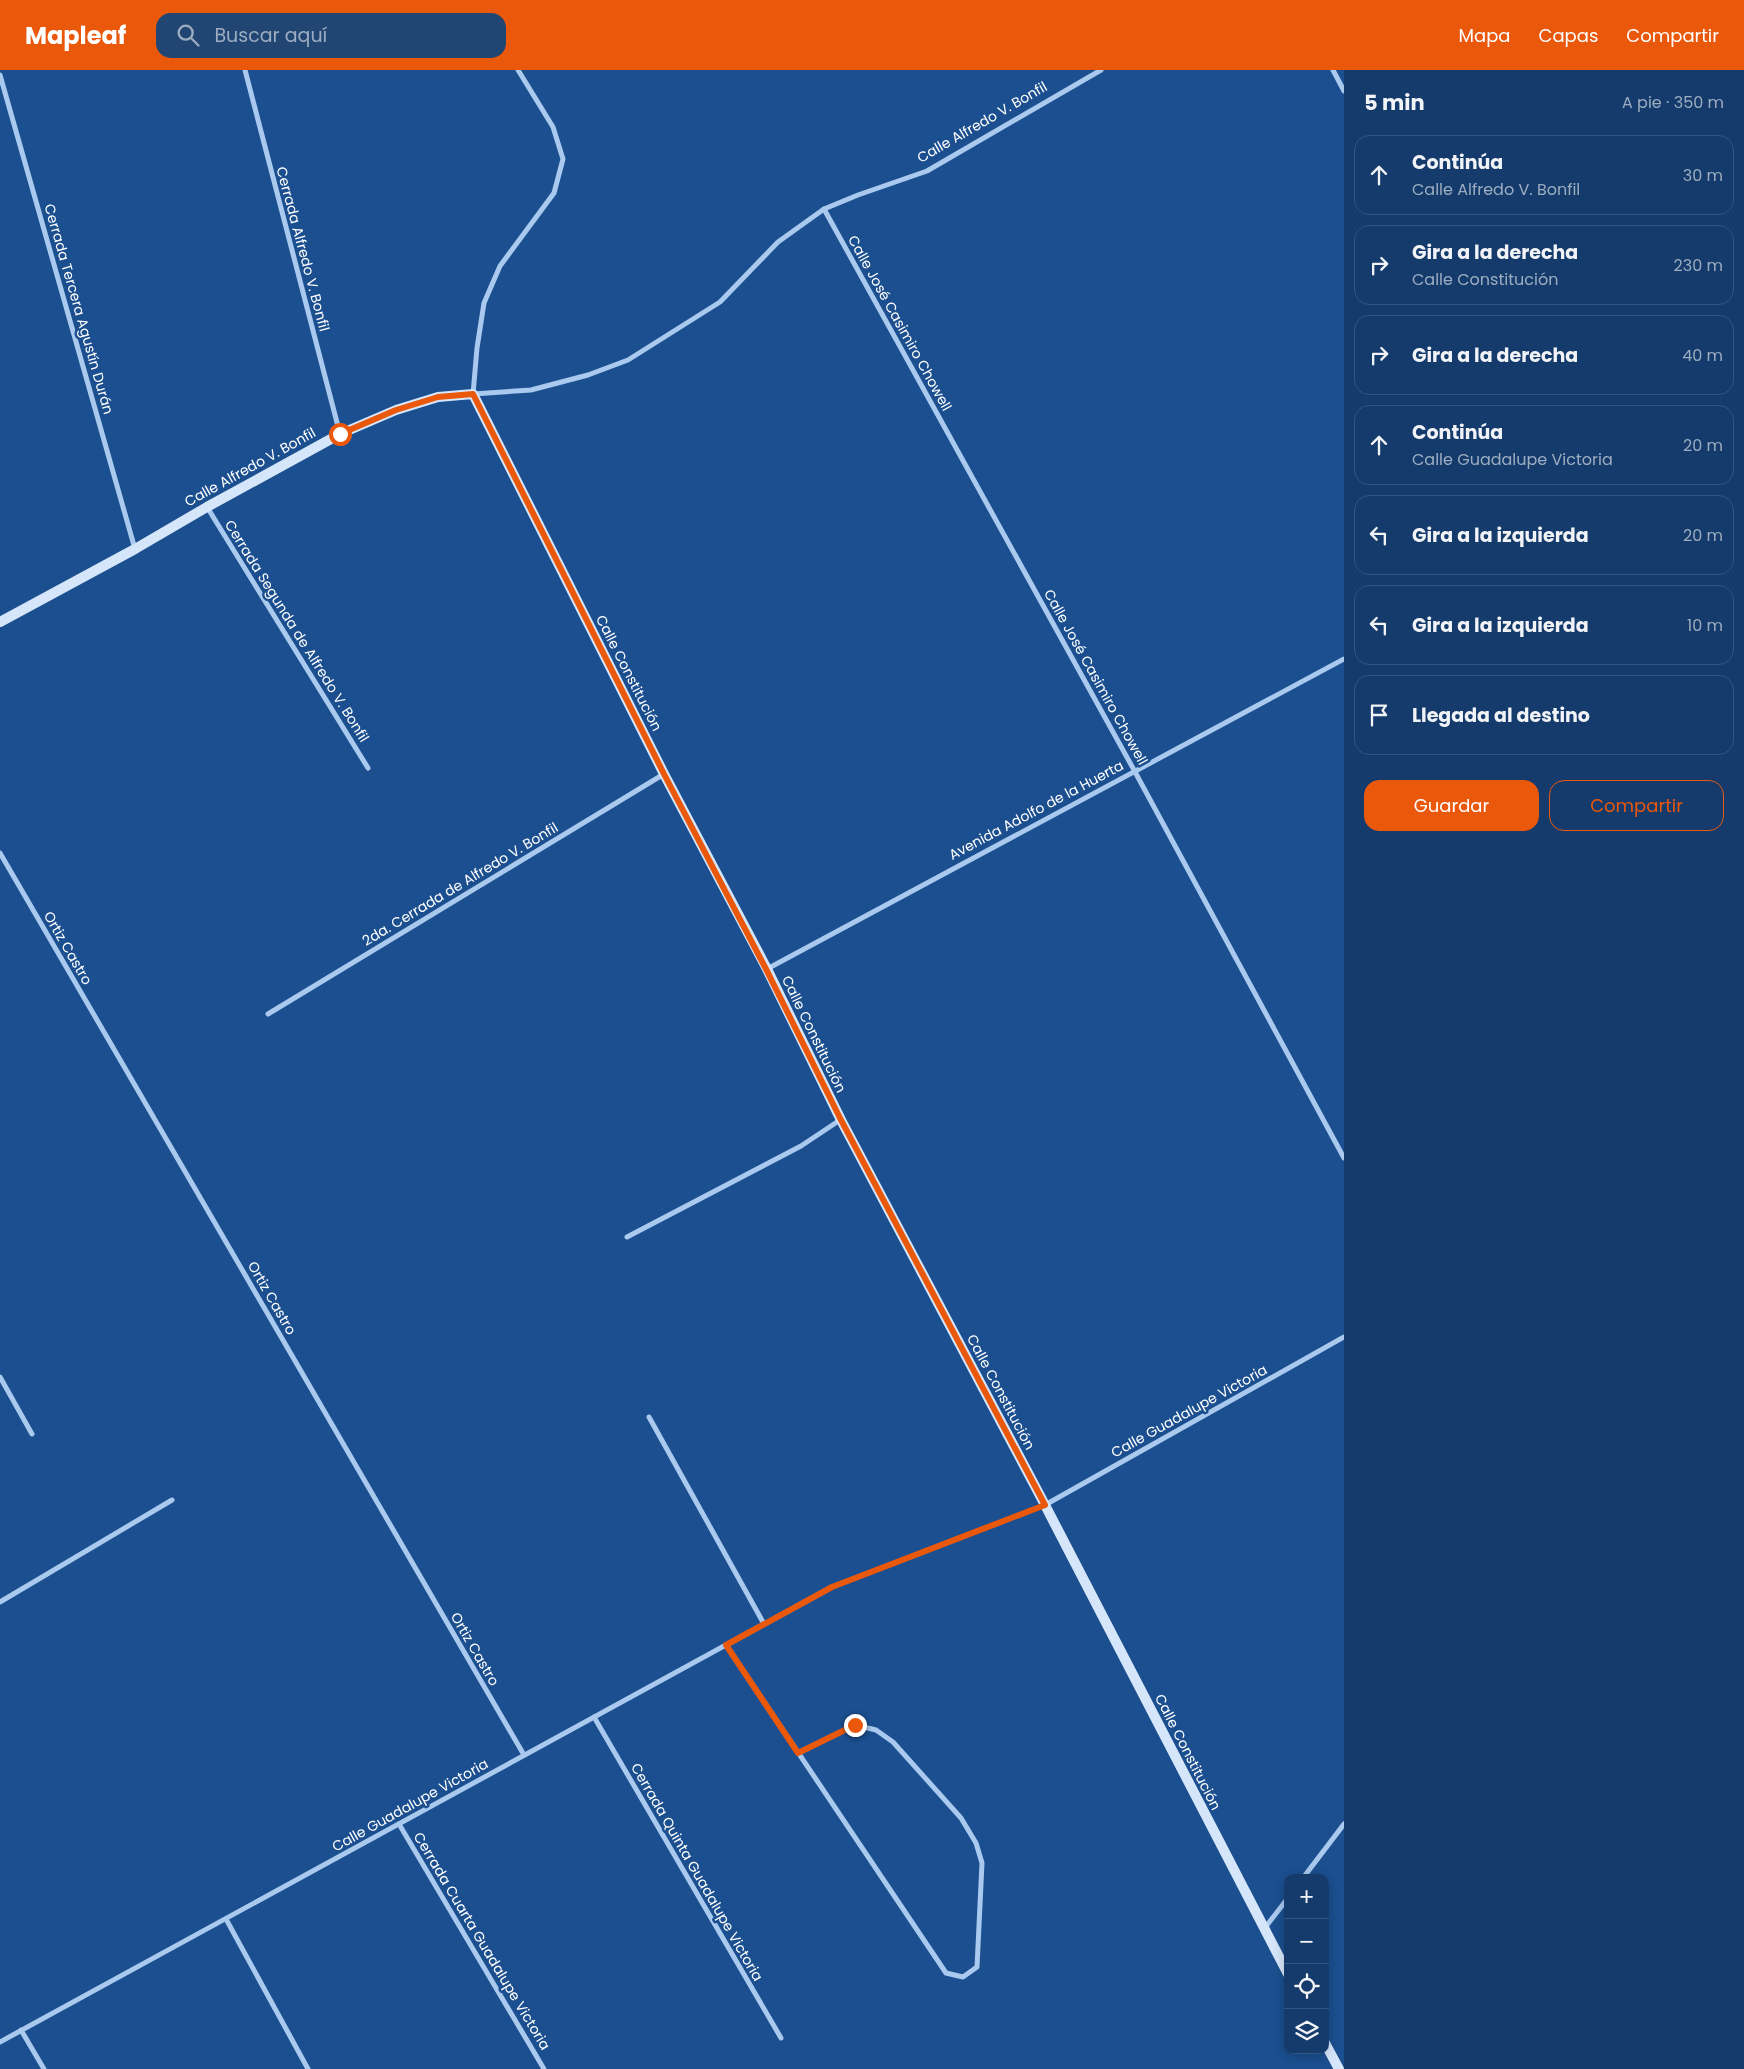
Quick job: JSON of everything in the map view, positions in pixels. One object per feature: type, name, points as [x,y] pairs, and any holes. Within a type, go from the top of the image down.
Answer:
[{"type":"street","name":"Cerrada Alfredo V. Bonfil","points":[[245,70],[340,434]]},
{"type":"street","points":[[473,394],[477,348],[484,304],[500,266],[554,193],[563,158],[553,127],[518,70]]},
{"type":"street","name":"Calle Alfredo V. Bonfil","points":[[0,622],[340,434],[396,410],[438,397],[531,390],[588,375],[628,360],[720,302],[778,242],[824,209],[928,171],[1101,70]]},
{"type":"street","points":[[1333,70],[1344,90]]},
{"type":"street","name":"Cerrada Tercera Agustín Durán","points":[[0,75],[135,549]]},
{"type":"street","name":"Calle José Casimiro Chowell","points":[[824,209],[1134,770],[1344,1158]]},
{"type":"street","name":"Calle Constitución","points":[[473,394],[841,1120],[1045,1505],[1284,1967]]},
{"type":"street","name":"Cerrada Segunda de Alfredo V. Bonfil","points":[[207,506],[368,768]]},
{"type":"street","name":"Avenida Adolfo de la Huerta","points":[[766,969],[1344,659]]},
{"type":"street","name":"2da. Cerrada de Alfredo V. Bonfil","points":[[268,1014],[664,774]]},
{"type":"street","name":"Ortiz Castro","points":[[0,853],[524,1755]]},
{"type":"street","points":[[627,1237],[801,1146],[841,1120]]},
{"type":"street","name":"Calle Guadalupe Victoria","points":[[1045,1505],[1344,1337]]},
{"type":"street","points":[[0,1378],[32,1434]]},
{"type":"street","points":[[649,1417],[764,1624]]},
{"type":"street","points":[[0,1602],[172,1500]]},
{"type":"street","name":"Calle Guadalupe Victoria","points":[[0,2042],[832,1587]]},
{"type":"street","points":[[726,1645],[798,1753],[946,1974],[963,1977],[977,1968],[982,1863],[976,1843],[961,1818],[893,1742],[876,1730],[855,1725],[798,1753]]},
{"type":"street","name":"Cerrada Quinta Guadalupe Victoria","points":[[594,1717],[781,2038]]},
{"type":"street","name":"Cerrada Cuarta Guadalupe Victoria","points":[[399,1824],[544,2069]]},
{"type":"street","points":[[1306,1874],[1344,1824]]},
{"type":"street","points":[[1264,1930],[1284,1903]]},
{"type":"street","points":[[226,1918],[308,2069]]},
{"type":"street","points":[[22,2030],[44,2069]]},
{"type":"street","points":[[1329,2050],[1339,2069]]},
{"type":"path","points":[[832,1587],[1045,1505]]},
{"type":"route","points":[[340,434],[396,410],[438,397],[473,394],[841,1120],[1045,1505],[832,1587],[726,1645],[798,1753],[855,1725]]}]
